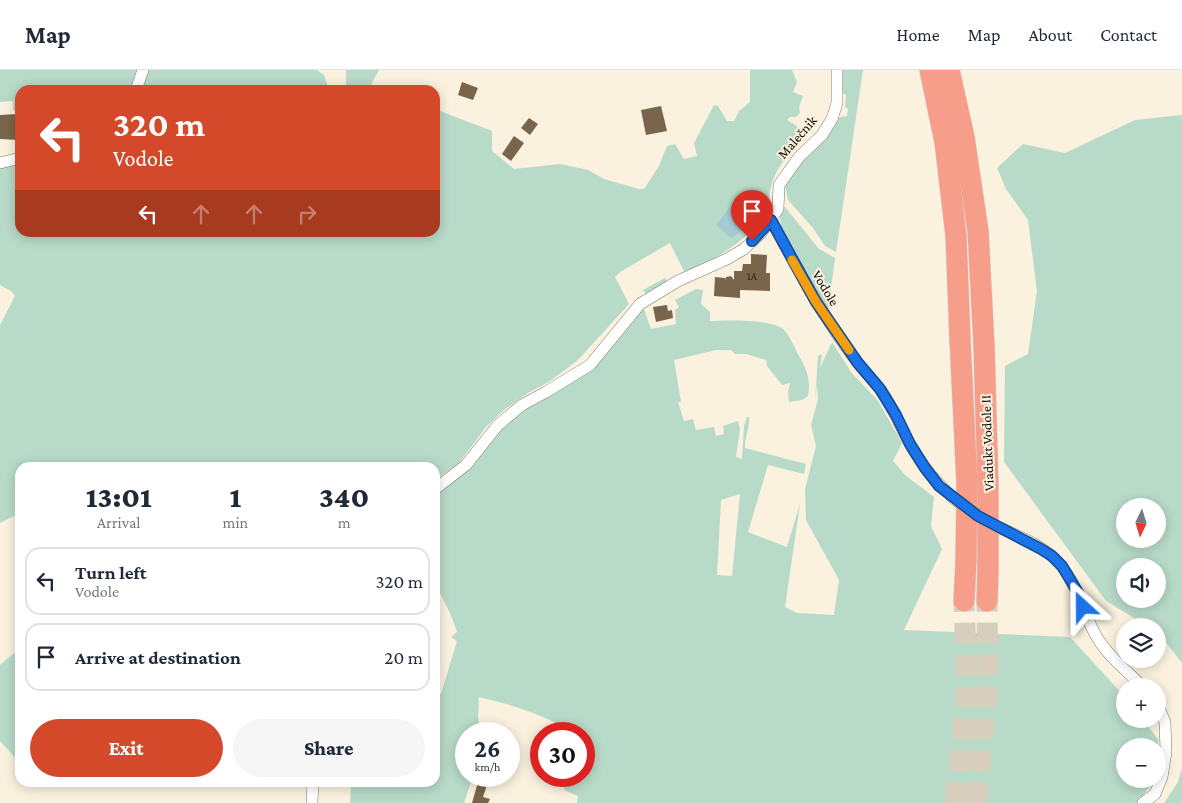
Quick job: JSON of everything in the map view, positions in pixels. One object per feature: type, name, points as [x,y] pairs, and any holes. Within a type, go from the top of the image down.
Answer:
[{"type":"highway","name":"Viadukt Vodole II","points":[[930,70],[944,142],[956,236],[966,474],[964,600]]},
{"type":"highway","name":"Viadukt Vodole II","points":[[950,70],[964,137],[978,231],[988,486],[987,601]]},
{"type":"street","points":[[138,85],[143,70]]},
{"type":"street","name":"Malečnik","points":[[771,220],[778,209],[779,185],[799,157],[822,135],[832,120],[837,103],[837,70]]},
{"type":"street","points":[[0,163],[15,159]]},
{"type":"street","points":[[440,485],[466,465],[498,425],[522,405],[590,365],[640,304],[678,281],[727,259],[744,249],[771,220]]},
{"type":"street","name":"Vodole","points":[[771,220],[816,302],[858,363],[880,389],[896,415],[910,444],[939,486],[978,516],[1052,556],[1062,566],[1080,596],[1087,618],[1098,640],[1113,659],[1133,678]]},
{"type":"street","points":[[1143,803],[1155,794],[1162,777],[1166,752],[1165,728]]},
{"type":"street","points":[[312,803],[313,787]]},
{"type":"green space","points":[[0,70],[139,70],[134,85],[15,85],[15,111],[13,110],[13,101],[0,102]]},
{"type":"green space","points":[[147,70],[317,70],[324,75],[327,85],[141,85]]},
{"type":"green space","points":[[346,70],[379,70],[371,85],[346,85]]},
{"type":"green space","points":[[750,70],[792,70],[797,82],[793,92],[803,96],[799,107],[800,113],[796,117],[790,117],[787,120],[803,130],[806,137],[789,154],[776,172],[767,207],[760,221],[742,240],[731,248],[685,273],[670,243],[620,272],[615,277],[629,304],[578,360],[550,381],[528,393],[504,410],[486,427],[459,463],[440,476],[440,462],[15,462],[15,516],[0,523],[0,325],[15,296],[11,291],[0,285],[0,167],[15,163],[15,237],[440,237],[440,111],[492,131],[492,151],[514,169],[560,164],[588,170],[604,179],[644,189],[659,166],[667,146],[675,144],[684,159],[697,156],[694,143],[714,105],[718,106],[727,121],[734,121],[739,111],[750,102]]},
{"type":"green space","points":[[839,70],[863,70],[836,252],[825,246],[813,228],[788,200],[785,185],[788,174],[837,118],[847,116],[848,109],[845,107],[846,95],[841,92]]},
{"type":"green space","points":[[1182,115],[1182,663],[1166,642],[1166,618],[1134,618],[1117,608],[1166,608],[1166,558],[1116,558],[1116,607],[1106,601],[1004,462],[1005,366],[1028,354],[1037,291],[1028,220],[1006,189],[997,168],[1023,144],[1065,153],[1135,120]]},
{"type":"green space","points":[[781,206],[785,207],[819,249],[835,258],[828,311],[784,238],[780,220]]},
{"type":"green space","points":[[665,278],[668,283],[646,294],[643,290]]},
{"type":"green space","points":[[696,289],[703,290],[701,304],[710,312],[710,321],[726,320],[769,323],[783,329],[806,370],[809,380],[808,396],[802,400],[789,402],[788,392],[790,383],[782,385],[767,366],[766,360],[746,354],[735,354],[731,350],[716,350],[674,360],[681,402],[678,402],[684,421],[693,419],[696,430],[714,427],[716,436],[724,434],[723,426],[738,421],[740,429],[736,457],[742,459],[744,426],[747,417],[749,417],[745,448],[806,464],[804,474],[768,465],[748,532],[787,547],[800,504],[785,607],[797,613],[834,615],[839,580],[806,520],[805,489],[816,446],[811,425],[818,399],[817,384],[815,401],[818,356],[822,354],[820,368],[832,342],[851,372],[878,401],[902,443],[893,461],[905,475],[934,497],[931,526],[942,549],[904,630],[1070,637],[1116,687],[1116,728],[1149,728],[1157,738],[1116,738],[1116,788],[1149,788],[1137,803],[577,803],[578,796],[564,790],[564,787],[595,787],[595,722],[553,722],[515,707],[479,697],[479,722],[455,722],[455,787],[469,787],[464,803],[350,803],[351,787],[440,787],[440,694],[457,641],[451,637],[457,632],[440,593],[440,489],[505,423],[579,372],[643,306],[651,329],[676,324],[675,310],[679,307],[675,300]],"holes":[[[740,494],[732,576],[717,575],[721,500]]]},
{"type":"green space","points":[[15,653],[15,758],[0,741],[0,665]]},
{"type":"green space","points":[[1182,768],[1182,803],[1164,803],[1178,782]]},
{"type":"water","points":[[741,193],[746,194],[753,202],[752,213],[740,232],[731,238],[716,225]]},
{"type":"building","points":[[462,82],[478,88],[473,100],[458,95]]},
{"type":"building","points":[[661,106],[667,131],[646,135],[641,110]]},
{"type":"building","points":[[15,114],[15,140],[0,139],[0,115]]},
{"type":"building","points":[[529,118],[538,124],[530,135],[521,128]]},
{"type":"building","points":[[514,136],[524,143],[511,161],[502,154]]},
{"type":"building","points":[[751,254],[767,255],[766,273],[770,273],[770,291],[740,290],[740,298],[714,296],[715,277],[725,278],[725,280],[726,277],[731,276],[734,280],[734,271],[742,271],[743,264],[751,264]]},
{"type":"building","points":[[667,305],[668,311],[672,310],[673,318],[656,322],[653,307]]},
{"type":"building","points":[[477,787],[486,787],[483,797],[490,799],[488,803],[472,803]]},
{"type":"tunnel","points":[[955,803],[967,687],[964,601]]},
{"type":"tunnel","points":[[976,803],[988,685],[987,601]]},
{"type":"slow traffic","points":[[792,260],[816,302],[849,350]]},
{"type":"route","points":[[752,241],[771,220],[816,302],[858,363],[880,389],[896,415],[910,444],[939,486],[963,506],[997,528],[1052,556],[1062,566],[1080,596],[1083,607]]}]
